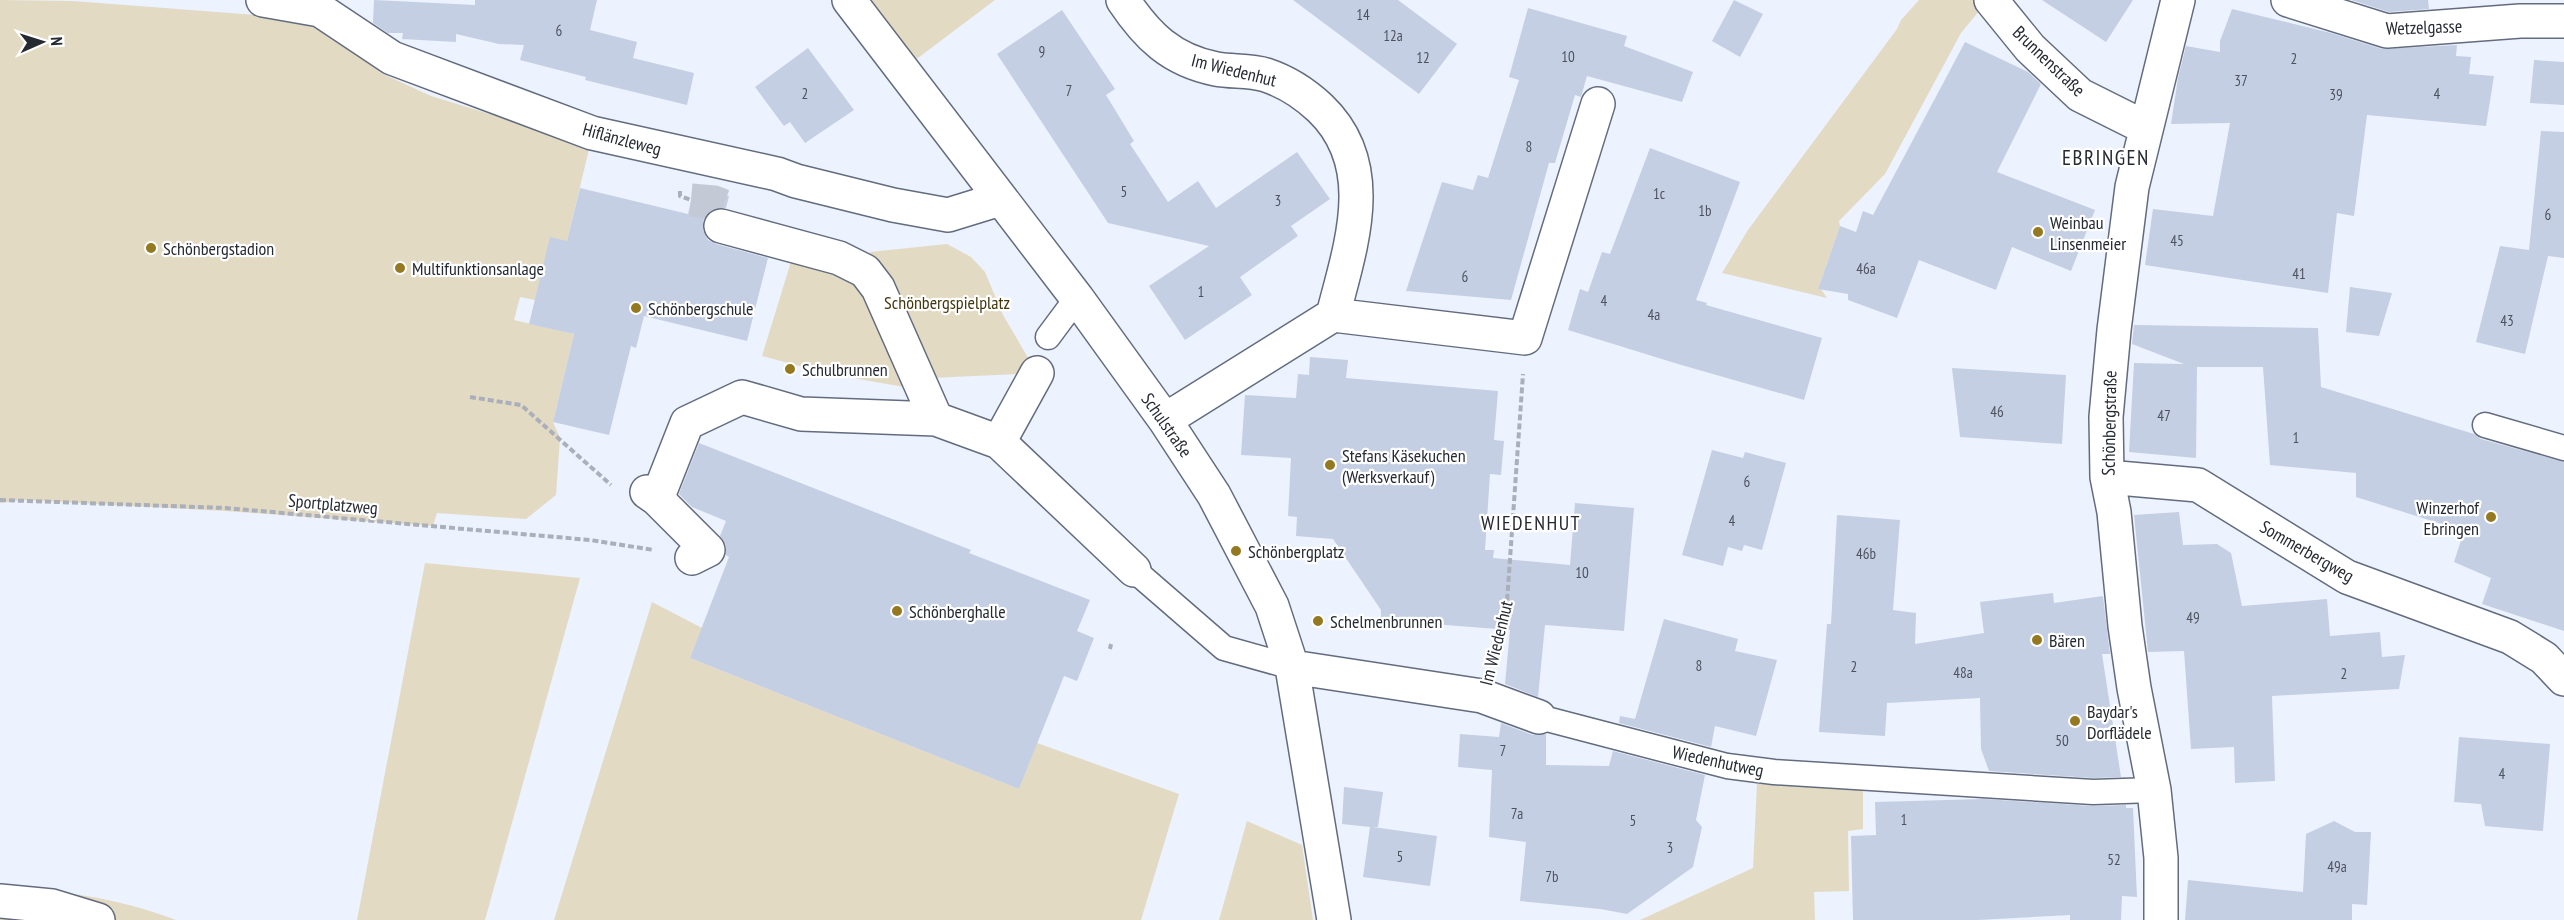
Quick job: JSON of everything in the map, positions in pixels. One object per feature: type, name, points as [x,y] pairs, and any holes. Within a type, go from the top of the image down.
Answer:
[{"type":"street","name":"Hiflänzleweg","points":[[263,0],[320,10],[392,58],[592,133],[777,174],[796,181],[893,205],[948,215],[1000,199]]},
{"type":"street","name":"Schulstraße","points":[[849,0],[1077,298],[1165,420],[1214,495],[1272,606],[1292,667],[1334,920]]},
{"type":"street","name":"Im Wiedenhut","points":[[1123,0],[1142,28],[1162,47],[1213,68],[1264,74],[1306,95],[1335,123],[1348,145],[1357,192],[1354,227],[1333,315]]},
{"type":"street","name":"Brunnenstraße","points":[[1991,0],[2030,48],[2080,94],[2146,128]]},
{"type":"street","name":"Schönbergstraße","points":[[2162,920],[2161,858],[2154,790],[2134,687],[2114,512],[2107,477],[2106,417],[2114,330],[2132,187],[2178,0]]},
{"type":"street","name":"Wetzelgasse","points":[[2288,0],[2387,31],[2520,21],[2564,21]]},
{"type":"street","points":[[1165,420],[1333,315],[1525,338],[1598,104]]},
{"type":"street","points":[[722,226],[838,258],[865,272],[878,288],[936,419]]},
{"type":"street","points":[[999,442],[1036,374]]},
{"type":"street","points":[[677,554],[708,550],[652,495],[687,423],[742,397],[801,414],[936,419],[999,442],[1134,570]]},
{"type":"street","name":"Sommerbergweg","points":[[2107,477],[2198,485],[2347,577],[2510,637],[2544,658],[2564,679]]},
{"type":"street","name":"Wiedenhutweg","points":[[1292,667],[1482,696],[1539,717]]},
{"type":"street","points":[[0,901],[52,906],[98,920]]},
{"type":"lane","points":[[1048,337],[1077,298]]},
{"type":"lane","points":[[2485,425],[2564,448]]},
{"type":"lane","points":[[1134,570],[1224,648],[1292,667]]},
{"type":"lane","name":"Wiedenhutweg","points":[[1539,717],[1727,766],[1774,772],[2093,792],[2154,790]]},
{"type":"path","points":[[680,196],[691,200]]},
{"type":"path","name":"Im Wiedenhut","points":[[1482,696],[1507,602],[1525,338]]},
{"type":"path","points":[[470,397],[521,405],[609,484]]},
{"type":"path","name":"Sportplatzweg","points":[[0,500],[226,508],[590,540],[677,554]]},
{"type":"green space","points":[[0,0],[73,1],[297,18],[328,33],[383,74],[431,96],[590,145],[567,241],[535,300],[520,297],[514,320],[574,334],[553,422],[560,438],[556,495],[526,519],[437,513],[433,526],[225,511],[22,500],[0,503]]},
{"type":"green space","points":[[849,0],[995,0],[902,70]]},
{"type":"green space","points":[[1919,0],[1978,0],[1984,5],[1961,33],[1885,174],[1839,221],[1840,226],[1819,286],[1827,298],[1722,273],[1748,230],[1897,29],[1901,20]]},
{"type":"green space","name":"Schönbergspielplatz","points":[[947,244],[971,257],[985,272],[1003,315],[1037,373],[931,378],[870,252]]},
{"type":"green space","name":"Schönbergspielplatz","points":[[793,255],[863,289],[910,388],[830,374],[762,356]]},
{"type":"green space","points":[[425,563],[580,578],[485,920],[357,920]]},
{"type":"green space","points":[[652,602],[702,628],[690,658],[1019,789],[1037,743],[1179,794],[1141,920],[554,920]]},
{"type":"green space","points":[[1757,784],[1863,790],[1863,829],[1848,831],[1849,891],[1814,892],[1815,920],[1640,920],[1753,868]]},
{"type":"green space","points":[[1247,821],[1302,845],[1313,920],[1219,920]]},
{"type":"green space","points":[[0,888],[90,896],[133,906],[176,920],[0,920]]},
{"type":"building","points":[[374,0],[475,5],[475,0],[597,0],[590,30],[637,42],[633,58],[694,73],[687,105],[585,80],[586,77],[520,60],[524,45],[499,44],[456,34],[456,42],[402,39],[403,33],[388,33],[373,23]]},
{"type":"building","points":[[1293,0],[1398,0],[1457,44],[1419,94]]},
{"type":"building","points":[[1734,0],[1763,14],[1740,57],[1712,41]]},
{"type":"building","points":[[2042,0],[2133,0],[2106,42]]},
{"type":"building","points":[[2351,0],[2428,0],[2429,9],[2389,12]]},
{"type":"building","points":[[1528,8],[1627,36],[1624,46],[1693,72],[1682,102],[1587,76],[1581,97],[1575,95],[1555,163],[1549,163],[1511,300],[1406,291],[1442,182],[1473,190],[1478,175],[1488,178],[1519,80],[1509,77]]},
{"type":"building","points":[[2232,9],[2331,33],[2382,49],[2457,45],[2456,56],[2471,57],[2469,74],[2494,76],[2486,126],[2367,115],[2354,216],[2337,213],[2328,293],[2145,265],[2153,209],[2213,216],[2230,123],[2171,124],[2178,78],[2186,46],[2220,52],[2220,41]]},
{"type":"building","points":[[1062,10],[1115,89],[1106,95],[1134,141],[1130,144],[1168,202],[1198,181],[1216,208],[1297,152],[1330,199],[1291,226],[1298,236],[1240,277],[1252,295],[1185,340],[1149,286],[1209,246],[1108,223],[997,54]]},
{"type":"building","points":[[1965,42],[2028,72],[2041,84],[1997,172],[2095,210],[2071,271],[2012,247],[1996,290],[1919,260],[1897,318],[1848,300],[1848,294],[1818,289],[1840,226],[1856,232],[1863,211],[1873,215]]},
{"type":"building","points":[[808,48],[854,110],[805,143],[790,122],[784,126],[755,87]]},
{"type":"building","points":[[2534,60],[2564,62],[2564,105],[2530,103]]},
{"type":"building","points":[[2541,131],[2564,132],[2564,258],[2548,256],[2525,354],[2476,342],[2500,246],[2529,250]]},
{"type":"building","points":[[1650,148],[1740,182],[1696,300],[1707,303],[1706,305],[1822,338],[1804,400],[1568,330],[1580,289],[1588,292],[1602,252],[1610,254]]},
{"type":"building","name":"Schönbergschule","points":[[694,187],[729,196],[726,208],[716,208],[708,212],[703,221],[703,230],[708,240],[768,258],[747,341],[644,316],[636,348],[631,346],[609,435],[553,422],[574,334],[529,324],[550,237],[567,241],[580,188],[688,214]]},
{"type":"building","points":[[2350,287],[2392,293],[2379,336],[2346,332]]},
{"type":"building","points":[[2134,325],[2318,328],[2321,387],[2474,434],[2481,439],[2564,462],[2564,631],[2482,604],[2491,578],[2454,562],[2464,531],[2356,497],[2356,473],[2270,465],[2263,367],[2197,367],[2196,458],[2129,452],[2134,363],[2184,364],[2132,344]]},
{"type":"building","points":[[1310,357],[1348,360],[1346,378],[1498,391],[1494,440],[1504,441],[1501,475],[1490,474],[1485,550],[1494,550],[1493,558],[1570,565],[1575,503],[1634,508],[1624,631],[1545,625],[1538,697],[1505,684],[1510,630],[1381,620],[1381,610],[1333,539],[1296,536],[1297,517],[1288,516],[1291,458],[1241,455],[1245,395],[1296,398],[1298,374],[1309,375]]},
{"type":"building","points":[[1952,368],[2066,375],[2062,444],[1960,437]]},
{"type":"building","name":"Schönberghalle","points":[[699,443],[971,550],[969,553],[1090,600],[1077,631],[1094,638],[1077,681],[1064,676],[1019,789],[690,658],[729,557],[726,555],[726,545],[720,536],[726,521],[692,507],[679,494]]},
{"type":"building","points":[[1712,450],[1743,458],[1745,452],[1786,463],[1762,550],[1744,545],[1742,551],[1728,547],[1723,566],[1682,555]]},
{"type":"building","points":[[2179,512],[2183,545],[2217,544],[2231,553],[2242,606],[2327,599],[2330,636],[2380,632],[2382,657],[2405,655],[2399,689],[2272,696],[2275,781],[2235,783],[2234,747],[2191,749],[2184,651],[2148,652],[2134,515]]},
{"type":"building","points":[[1837,515],[1900,520],[1893,610],[1916,613],[1915,644],[1984,633],[1980,602],[2053,593],[2054,603],[2103,596],[2110,654],[2102,654],[2121,777],[2093,778],[1989,771],[1981,749],[1980,698],[1887,703],[1885,736],[1819,732],[1827,624],[1831,624]]},
{"type":"building","points":[[1664,619],[1738,639],[1735,651],[1777,660],[1756,736],[1715,726],[1711,747],[1619,723],[1620,716],[1635,719]]},
{"type":"building","points":[[1501,723],[1533,735],[1546,734],[1546,765],[1609,766],[1613,751],[1705,775],[1696,820],[1702,827],[1693,867],[1627,914],[1520,901],[1526,842],[1489,837],[1492,770],[1458,767],[1460,734],[1499,737]]},
{"type":"building","points":[[2459,737],[2550,744],[2543,831],[2485,826],[2481,804],[2454,802]]},
{"type":"building","points":[[1344,787],[1383,792],[1378,827],[1373,827],[1437,836],[1430,886],[1363,877],[1370,827],[1342,824]]},
{"type":"building","points":[[1984,799],[2092,806],[2126,805],[2126,808],[2133,808],[2137,897],[2122,896],[2121,920],[2070,920],[2070,915],[1978,920],[1853,920],[1851,836],[1876,835],[1875,802]]},
{"type":"building","points":[[2334,821],[2355,832],[2371,832],[2367,905],[2352,904],[2352,920],[2185,920],[2188,880],[2303,892],[2306,834]]},
{"type":"tunnel","points":[[691,200],[714,202],[727,207]]},
{"type":"place","name":"Weinbau Linsenmeier","points":[[2038,232]]},
{"type":"place","name":"Schönbergstadion","points":[[151,248]]},
{"type":"place","name":"Multifunktionsanlage","points":[[400,268]]},
{"type":"place","name":"Schönbergschule","points":[[636,308]]},
{"type":"place","name":"Schulbrunnen","points":[[790,369]]},
{"type":"place","name":"Stefans Käsekuchen (Werksverkauf)","points":[[1330,465]]},
{"type":"place","name":"Winzerhof Ebringen","points":[[2491,517]]},
{"type":"place","name":"Schönbergplatz","points":[[1236,551]]},
{"type":"place","name":"Schönberghalle","points":[[897,611]]},
{"type":"place","name":"Schelmenbrunnen","points":[[1318,621]]},
{"type":"place","name":"Bären","points":[[2037,640]]},
{"type":"place","name":"Baydar's Dorflädele","points":[[2075,721]]},
{"type":"district","name":"EBRINGEN","points":[[2106,157]]},
{"type":"district","name":"WIEDENHUT","points":[[1531,523]]}]
